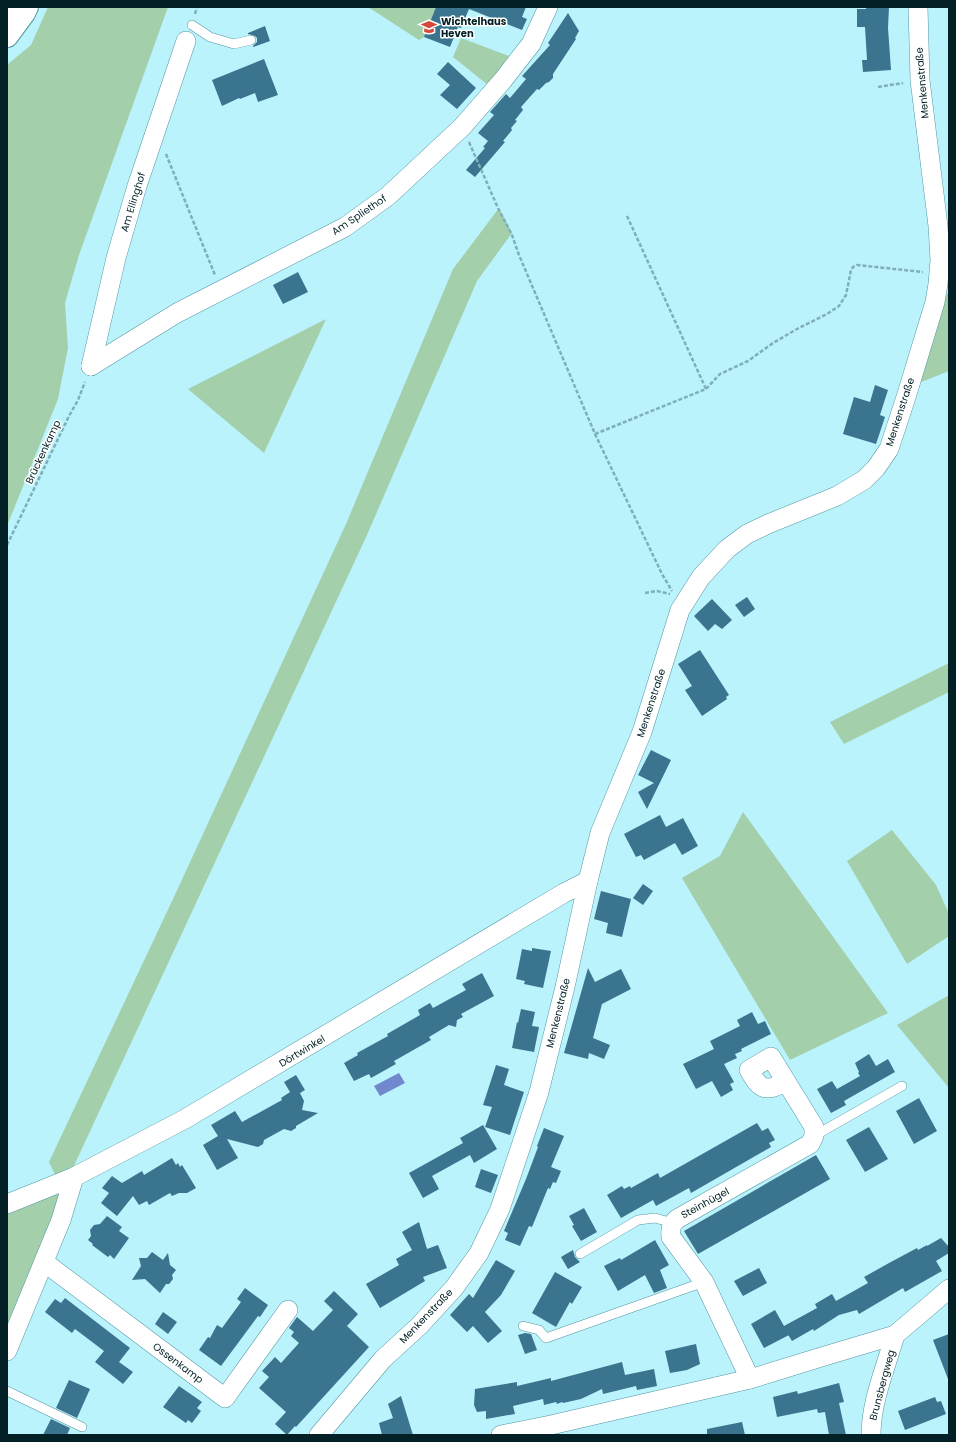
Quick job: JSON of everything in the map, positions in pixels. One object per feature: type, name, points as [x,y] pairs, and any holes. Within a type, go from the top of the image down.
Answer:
[{"type":"highway","points":[[7,36],[27,7]]},
{"type":"street","name":"Am Spliethof","points":[[91,366],[177,313],[345,227],[388,196],[462,127],[503,80],[528,48],[548,7]]},
{"type":"street","name":"Menkenstraße","points":[[319,1435],[383,1359],[419,1326],[454,1288],[479,1252],[497,1217],[539,1092],[565,987],[588,881],[603,825],[642,732],[682,607],[701,577],[732,545],[747,534],[837,496],[864,480],[876,468],[889,449],[935,302],[940,260],[938,226],[920,80],[918,7]]},
{"type":"street","name":"Am Ellinghof","points":[[91,366],[116,258],[137,186],[189,33]]},
{"type":"street","name":"Dörtwinkel","points":[[7,1204],[74,1177],[185,1120],[557,897],[588,881]]},
{"type":"street","points":[[786,1080],[814,1127],[814,1136]]},
{"type":"street","name":"Steinhügel","points":[[750,1379],[704,1282],[671,1237],[670,1230],[673,1223],[677,1219],[810,1144],[814,1136]]},
{"type":"street","points":[[7,1352],[61,1220],[74,1177]]},
{"type":"street","name":"Ossenkamp","points":[[44,1262],[225,1398],[288,1310]]},
{"type":"street","points":[[501,1435],[750,1379],[828,1354],[895,1335],[949,1289]]},
{"type":"street","name":"Brunsbergweg","points":[[871,1435],[876,1397],[895,1335]]},
{"type":"lane","points":[[189,33],[234,44],[251,40]]},
{"type":"lane","points":[[814,1136],[902,1086]]},
{"type":"lane","points":[[580,1254],[638,1220],[655,1218],[673,1223]]},
{"type":"lane","points":[[523,1326],[539,1330],[546,1338],[704,1282]]},
{"type":"lane","points":[[7,1391],[82,1427]]},
{"type":"path","points":[[878,87],[920,80]]},
{"type":"path","points":[[462,127],[498,208],[512,235],[595,434],[662,574],[674,595],[656,591],[645,593]]},
{"type":"path","points":[[156,130],[221,291]]},
{"type":"path","points":[[627,216],[706,389]]},
{"type":"path","points":[[595,434],[706,389],[720,374],[748,361],[797,329],[828,314],[839,306],[846,295],[851,270],[857,265],[939,274]]},
{"type":"path","name":"Brückenkamp","points":[[7,545],[78,400],[91,366]]},
{"type":"green space","points":[[48,7],[168,7],[79,255],[65,303],[68,348],[58,399],[7,526],[7,65],[31,45]]},
{"type":"green space","points":[[368,7],[436,7],[424,37],[419,40]]},
{"type":"green space","points":[[461,38],[509,56],[488,85],[453,57]]},
{"type":"green space","points":[[499,208],[512,233],[477,281],[367,535],[72,1170],[56,1177],[49,1162],[173,899],[346,524],[453,269]]},
{"type":"green space","points":[[949,292],[949,371],[919,383],[940,301]]},
{"type":"green space","points":[[326,319],[264,453],[188,389]]},
{"type":"green space","points":[[949,663],[949,692],[844,744],[830,722]]},
{"type":"green space","points":[[743,812],[888,1013],[790,1060],[682,878],[720,856]]},
{"type":"green space","points":[[892,830],[936,885],[949,914],[949,936],[907,964],[847,861]]},
{"type":"green space","points":[[949,995],[949,1088],[897,1025]]},
{"type":"green space","points":[[57,1190],[60,1202],[7,1331],[7,1212]]},
{"type":"water","points":[[399,1073],[405,1083],[380,1096],[374,1086]]},
{"type":"building","points":[[436,7],[526,7],[522,17],[527,19],[522,30],[469,9],[461,28],[458,27],[450,47],[424,37]]},
{"type":"building","points":[[866,7],[889,7],[888,28],[891,70],[863,72],[862,60],[867,60],[865,27],[857,27],[857,9],[866,9]]},
{"type":"building","points":[[568,13],[579,31],[575,38],[576,39],[553,74],[553,78],[539,90],[537,89],[521,107],[523,110],[515,120],[517,121],[511,128],[512,130],[503,141],[505,142],[475,177],[466,170],[485,148],[483,147],[488,141],[478,133],[494,115],[490,112],[506,94],[510,98],[526,79],[522,76],[550,45],[548,43]]},
{"type":"building","points":[[265,26],[270,41],[253,47],[257,42],[257,38],[248,33]]},
{"type":"building","points":[[264,59],[278,95],[258,102],[255,93],[240,99],[239,98],[222,106],[212,80]]},
{"type":"building","points":[[448,62],[476,88],[457,109],[440,95],[450,85],[437,74]]},
{"type":"building","points":[[298,272],[308,292],[283,304],[273,285]]},
{"type":"building","points":[[875,385],[888,390],[880,415],[885,417],[876,444],[843,434],[854,397],[870,402]]},
{"type":"building","points":[[747,597],[755,609],[744,617],[735,605]]},
{"type":"building","points":[[712,599],[732,620],[722,629],[715,624],[708,631],[694,616]]},
{"type":"building","points":[[700,650],[729,695],[726,697],[727,699],[702,716],[685,690],[692,686],[678,664]]},
{"type":"building","points":[[651,750],[671,760],[647,809],[638,792],[654,783],[638,775]]},
{"type":"building","points":[[660,815],[666,827],[683,818],[698,846],[682,855],[675,843],[644,860],[641,855],[636,857],[624,834]]},
{"type":"building","points":[[643,884],[653,891],[643,905],[633,898]]},
{"type":"building","points":[[601,891],[631,899],[622,937],[606,933],[608,923],[594,919]]},
{"type":"building","points":[[532,948],[551,951],[543,988],[524,984],[525,981],[516,979],[522,949],[532,951]]},
{"type":"building","points":[[588,968],[595,982],[621,969],[631,989],[602,1004],[593,1038],[610,1045],[604,1059],[589,1053],[588,1059],[564,1053]]},
{"type":"building","points":[[482,973],[494,996],[461,1014],[463,1017],[457,1020],[456,1027],[449,1025],[429,1037],[431,1040],[394,1061],[396,1064],[371,1078],[369,1074],[354,1081],[344,1063],[358,1055],[357,1053],[388,1036],[387,1034],[420,1015],[418,1010],[430,1003],[433,1008],[466,990],[462,984]]},
{"type":"building","points":[[521,1009],[535,1012],[532,1026],[539,1027],[534,1052],[512,1048]]},
{"type":"building","points":[[752,1012],[758,1024],[765,1021],[771,1034],[741,1049],[742,1051],[735,1054],[737,1058],[724,1064],[734,1082],[730,1084],[733,1090],[721,1097],[712,1081],[696,1089],[683,1064],[714,1049],[710,1041],[740,1026],[737,1020]]},
{"type":"building","points":[[869,1054],[876,1066],[888,1059],[895,1072],[844,1101],[846,1105],[831,1113],[817,1089],[832,1081],[837,1089],[860,1076],[855,1063]]},
{"type":"building","points":[[496,1065],[509,1069],[504,1085],[524,1092],[510,1135],[485,1127],[492,1107],[483,1105]]},
{"type":"building","points":[[296,1075],[305,1090],[300,1093],[304,1101],[302,1110],[318,1113],[296,1126],[296,1128],[291,1131],[284,1129],[264,1140],[263,1144],[258,1147],[227,1139],[238,1158],[217,1170],[203,1145],[218,1136],[211,1125],[235,1111],[242,1122],[282,1100],[281,1098],[290,1092],[284,1082]]},
{"type":"building","points":[[919,1098],[937,1131],[914,1144],[896,1111]]},
{"type":"building","points":[[757,1123],[762,1131],[768,1128],[775,1140],[769,1143],[771,1147],[691,1193],[689,1188],[656,1206],[653,1200],[621,1218],[607,1195],[622,1186],[624,1189],[630,1186],[631,1188],[658,1173],[660,1178]]},
{"type":"building","points":[[483,1125],[497,1149],[474,1163],[470,1155],[432,1176],[439,1189],[423,1198],[409,1173],[463,1143],[460,1138]]},
{"type":"building","points":[[869,1127],[888,1159],[865,1172],[846,1140]]},
{"type":"building","points":[[544,1128],[564,1136],[551,1167],[561,1171],[556,1183],[553,1182],[550,1189],[548,1188],[532,1227],[529,1226],[520,1246],[505,1240],[508,1233],[504,1231],[526,1179]]},
{"type":"building","points":[[816,1155],[830,1179],[698,1254],[684,1231]]},
{"type":"building","points":[[172,1158],[176,1165],[178,1163],[180,1167],[182,1165],[196,1188],[187,1193],[179,1193],[172,1196],[170,1193],[149,1205],[147,1201],[139,1205],[133,1196],[117,1216],[101,1203],[109,1193],[102,1188],[112,1176],[122,1183],[142,1171],[144,1175]]},
{"type":"building","points":[[481,1169],[498,1175],[491,1193],[475,1187]]},
{"type":"building","points":[[584,1208],[597,1232],[581,1241],[572,1226],[574,1225],[569,1216]]},
{"type":"building","points":[[107,1216],[122,1227],[119,1231],[129,1238],[114,1259],[110,1255],[108,1257],[92,1245],[93,1244],[88,1240],[91,1236],[90,1230],[94,1225],[100,1224]]},
{"type":"building","points":[[419,1222],[427,1249],[438,1245],[447,1268],[423,1277],[425,1281],[380,1308],[366,1284],[399,1265],[396,1259],[412,1250],[402,1232]]},
{"type":"building","points":[[941,1238],[949,1247],[949,1253],[936,1261],[942,1271],[905,1292],[903,1288],[859,1314],[857,1310],[839,1315],[814,1331],[813,1329],[792,1341],[788,1335],[764,1348],[751,1324],[775,1310],[784,1326],[817,1308],[815,1304],[832,1294],[836,1301],[868,1283],[864,1277],[917,1248],[918,1250]]},
{"type":"building","points":[[655,1240],[669,1265],[660,1270],[667,1288],[654,1293],[645,1275],[618,1291],[604,1266],[620,1258],[621,1260]]},
{"type":"building","points":[[573,1250],[575,1257],[580,1262],[568,1269],[561,1257]]},
{"type":"building","points":[[152,1252],[163,1260],[168,1253],[170,1265],[176,1270],[172,1275],[173,1279],[169,1284],[166,1284],[160,1293],[145,1279],[132,1280],[141,1266],[139,1258],[147,1258]]},
{"type":"building","points":[[496,1260],[515,1271],[501,1295],[485,1312],[502,1331],[488,1343],[473,1326],[467,1332],[450,1315],[469,1294],[473,1298]]},
{"type":"building","points":[[759,1268],[767,1283],[743,1296],[734,1281]]},
{"type":"building","points":[[555,1272],[582,1287],[572,1304],[570,1302],[556,1327],[532,1313]]},
{"type":"building","points":[[245,1288],[268,1305],[260,1317],[258,1316],[221,1366],[199,1350],[208,1337],[210,1338],[217,1325],[222,1328],[241,1302],[237,1299]]},
{"type":"building","points":[[334,1291],[358,1314],[347,1326],[369,1347],[287,1435],[275,1424],[286,1412],[259,1388],[269,1377],[262,1371],[275,1357],[281,1363],[299,1343],[291,1336],[294,1332],[289,1328],[297,1317],[313,1331],[333,1310],[324,1301]]},
{"type":"building","points":[[65,1298],[130,1348],[119,1362],[133,1372],[123,1384],[95,1362],[104,1351],[75,1329],[72,1333],[45,1312],[55,1299],[61,1303]]},
{"type":"building","points":[[163,1312],[177,1322],[168,1334],[155,1324]]},
{"type":"building","points":[[525,1333],[531,1334],[537,1350],[525,1354],[518,1335]]},
{"type":"building","points":[[949,1334],[949,1379],[948,1379],[933,1340]]},
{"type":"building","points":[[696,1344],[700,1364],[687,1370],[670,1373],[665,1351]]},
{"type":"building","points":[[622,1362],[625,1375],[654,1369],[657,1386],[637,1390],[636,1386],[603,1394],[602,1389],[581,1399],[557,1404],[556,1402],[544,1405],[543,1399],[513,1406],[515,1414],[486,1419],[486,1411],[477,1412],[474,1405],[475,1389],[517,1382],[517,1386],[551,1378],[551,1381]]},
{"type":"building","points":[[69,1380],[90,1389],[77,1418],[56,1408]]},
{"type":"building","points":[[839,1383],[844,1402],[839,1403],[846,1435],[829,1435],[825,1412],[818,1413],[817,1409],[777,1417],[773,1397],[797,1391],[798,1394]]},
{"type":"building","points":[[179,1386],[202,1402],[197,1408],[201,1411],[192,1423],[188,1420],[186,1423],[163,1407]]},
{"type":"building","points":[[401,1396],[413,1435],[382,1435],[379,1423],[393,1418],[388,1404]]},
{"type":"building","points":[[935,1397],[937,1402],[941,1401],[946,1414],[905,1430],[898,1411]]},
{"type":"building","points":[[51,1419],[70,1428],[67,1435],[43,1435]]},
{"type":"building","points":[[742,1422],[745,1435],[707,1435],[707,1429]]},
{"type":"place","name":"Wichtelhaus Heven","points":[[429,27]]}]
